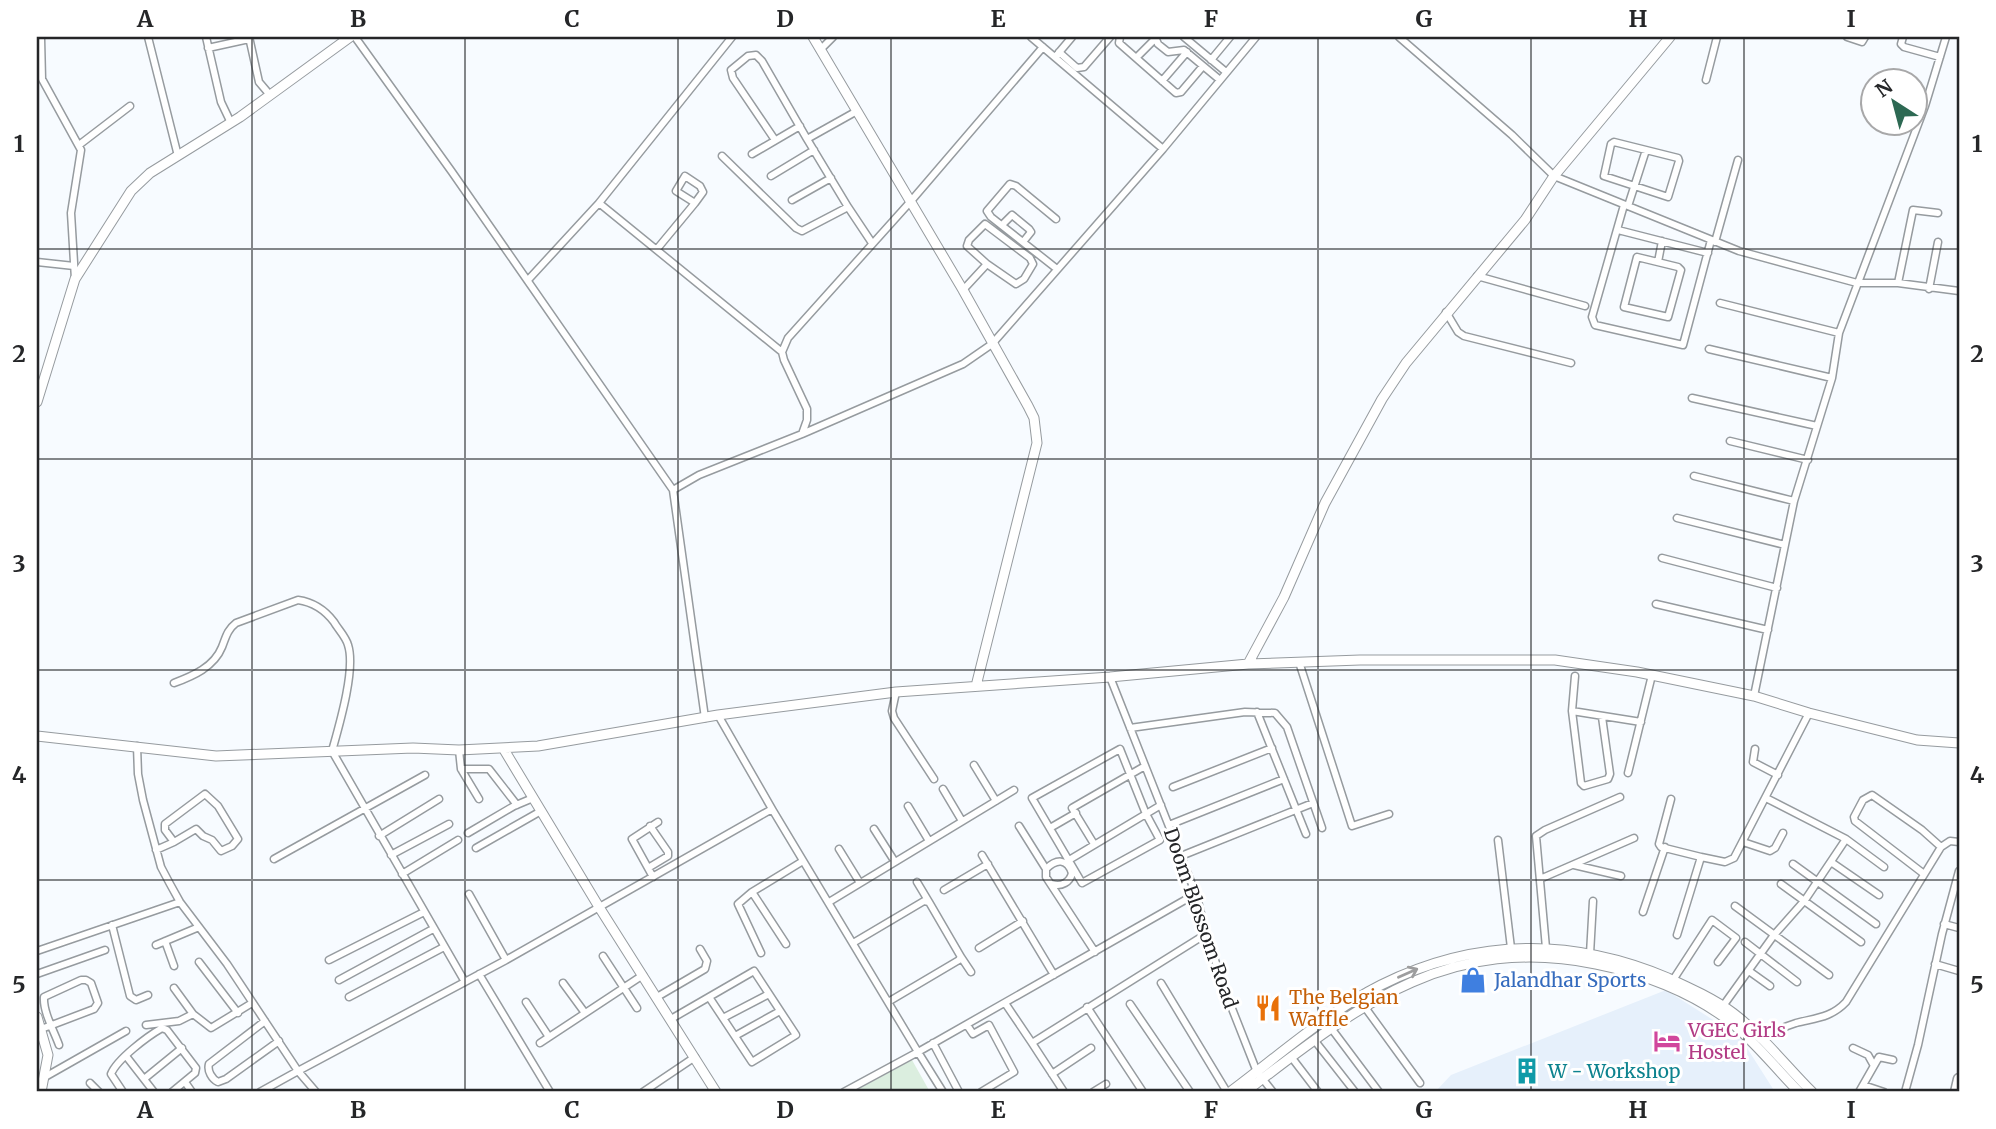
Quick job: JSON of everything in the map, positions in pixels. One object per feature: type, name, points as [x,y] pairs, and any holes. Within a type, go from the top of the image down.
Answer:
[{"type":"main road","points":[[1956,1092],[1959,1079]]},
{"type":"street","points":[[148,37],[178,156]]},
{"type":"street","points":[[206,37],[221,102],[231,123]]},
{"type":"street","points":[[37,402],[75,278],[131,191],[150,173],[231,123],[353,37],[673,490],[705,718]]},
{"type":"street","points":[[527,280],[599,203],[730,37]]},
{"type":"street","points":[[813,37],[963,290],[1034,418],[1037,443],[976,686]]},
{"type":"street","points":[[820,50],[833,37]]},
{"type":"street","points":[[1057,55],[1072,37]]},
{"type":"street","points":[[1120,37],[1119,43],[1178,93],[1203,66]]},
{"type":"street","points":[[1184,37],[1226,72]]},
{"type":"street","points":[[1211,60],[1230,37]]},
{"type":"street","points":[[673,490],[699,475],[803,434],[963,364],[992,344],[1163,149],[1254,37]]},
{"type":"street","points":[[1399,37],[1512,135],[1554,176],[1738,251],[1857,283],[1898,283],[1959,292]]},
{"type":"street","points":[[1248,664],[1284,597],[1325,503],[1382,399],[1406,363],[1525,220],[1554,176],[1670,37]]},
{"type":"street","points":[[1706,80],[1717,37]]},
{"type":"street","points":[[1847,37],[1862,42],[1865,37]]},
{"type":"street","points":[[1903,37],[1901,44],[1904,47],[1940,57]]},
{"type":"street","points":[[1754,696],[1794,501],[1832,378],[1839,334],[1925,106],[1946,37]]},
{"type":"street","points":[[41,38],[42,79],[79,145],[81,157],[71,213],[75,278]]},
{"type":"street","points":[[208,48],[249,38],[258,82],[270,95]]},
{"type":"street","points":[[1033,38],[1077,68],[1084,67],[1107,38]]},
{"type":"street","points":[[1136,58],[1155,38],[1168,52],[1184,50],[1220,80]]},
{"type":"street","points":[[782,352],[788,338],[911,201],[1043,47]]},
{"type":"street","points":[[1162,81],[1187,52]]},
{"type":"street","points":[[775,140],[733,78],[731,70],[748,56],[756,55],[762,61],[872,243]]},
{"type":"street","points":[[1057,55],[1163,149]]},
{"type":"street","points":[[79,145],[130,107]]},
{"type":"street","points":[[807,139],[857,111]]},
{"type":"street","points":[[752,154],[800,125]]},
{"type":"street","points":[[1614,142],[1678,159],[1669,195],[1665,198],[1634,187],[1604,176],[1611,144],[1614,142]]},
{"type":"street","points":[[771,176],[814,150]]},
{"type":"street","points":[[1646,150],[1626,205],[1592,317],[1595,325],[1683,345],[1708,253],[1738,160]]},
{"type":"street","points":[[722,156],[802,231],[848,207]]},
{"type":"street","points":[[657,249],[701,196],[702,190],[685,176],[676,191],[695,203]]},
{"type":"street","points":[[792,200],[831,178]]},
{"type":"street","points":[[1056,219],[1010,184],[987,211],[1058,269]]},
{"type":"street","points":[[599,203],[782,352],[807,409],[803,434]]},
{"type":"street","points":[[1898,283],[1913,210],[1938,213]]},
{"type":"street","points":[[1002,225],[1012,215],[1030,229],[1031,232],[1023,242]]},
{"type":"street","points":[[985,224],[1030,258],[1033,264],[1024,279],[1016,284],[987,264],[967,246],[969,240],[985,224]]},
{"type":"street","points":[[1618,230],[1708,253]]},
{"type":"street","points":[[1658,262],[1662,242]]},
{"type":"street","points":[[1929,289],[1938,242]]},
{"type":"street","points":[[1635,258],[1658,262],[1681,270],[1668,317],[1623,307],[1635,258]]},
{"type":"street","points":[[37,262],[74,266]]},
{"type":"street","points":[[963,290],[987,264]]},
{"type":"street","points":[[1476,276],[1585,306]]},
{"type":"street","points":[[1720,303],[1839,334]]},
{"type":"street","points":[[1446,312],[1458,332],[1464,336],[1571,363]]},
{"type":"street","points":[[1709,349],[1832,378]]},
{"type":"street","points":[[1692,398],[1817,426]]},
{"type":"street","points":[[1730,441],[1808,460]]},
{"type":"street","points":[[1694,476],[1794,501]]},
{"type":"street","points":[[1677,518],[1785,545]]},
{"type":"street","points":[[1662,558],[1777,588]]},
{"type":"street","points":[[174,683],[209,665],[219,654],[229,629],[236,623],[290,601],[308,602],[328,614],[348,643],[349,650],[346,701],[332,751],[465,982]]},
{"type":"street","points":[[1656,604],[1768,630]]},
{"type":"street","points":[[37,736],[216,756],[413,748],[503,748],[538,746],[718,715],[896,692],[1248,664],[1360,660],[1555,660],[1653,675],[1754,696],[1917,740],[1959,743]]},
{"type":"street","points":[[1299,662],[1352,826],[1389,814]]},
{"type":"street","points":[[1628,773],[1653,675]]},
{"type":"street","points":[[1575,676],[1572,710],[1581,783],[1584,786],[1608,779],[1610,774],[1601,717]]},
{"type":"street","name":"Doom Blossom Road","points":[[1110,677],[1197,897],[1206,934],[1260,1076],[1273,1092]]},
{"type":"street","points":[[896,692],[892,710],[894,718],[934,779]]},
{"type":"street","points":[[1572,710],[1641,722]]},
{"type":"street","points":[[1130,728],[1257,712],[1275,713],[1287,727],[1322,828]]},
{"type":"street","points":[[1257,712],[1306,834]]},
{"type":"street","points":[[1671,799],[1659,841],[1661,847],[1725,862],[1734,858],[1809,713]]},
{"type":"street","points":[[718,715],[943,1092]]},
{"type":"street","points":[[137,747],[139,786],[161,867],[180,902],[227,964],[298,1071],[316,1092]]},
{"type":"street","points":[[503,748],[716,1092]]},
{"type":"street","points":[[1173,787],[1272,748]]},
{"type":"street","points":[[1120,749],[1130,774],[1146,814],[1160,839],[1082,883],[1032,797],[1120,749]]},
{"type":"street","points":[[1755,749],[1753,762],[1778,775]]},
{"type":"street","points":[[460,750],[461,769],[479,799]]},
{"type":"street","points":[[974,765],[996,801]]},
{"type":"street","points":[[1094,844],[1072,808],[1145,766]]},
{"type":"street","points":[[461,769],[489,769],[517,805]]},
{"type":"street","points":[[274,859],[425,775]]},
{"type":"street","points":[[1169,825],[1284,779]]},
{"type":"street","points":[[943,789],[962,821]]},
{"type":"street","points":[[830,902],[1014,790]]},
{"type":"street","points":[[156,850],[174,842],[196,829],[212,840],[221,851],[232,846],[238,838],[218,806],[205,794],[165,824],[165,830],[174,842]]},
{"type":"street","points":[[1924,874],[1856,821],[1854,817],[1863,800],[1872,795],[1879,799],[1941,847]]},
{"type":"street","points":[[1546,948],[1535,841],[1539,833],[1620,797]]},
{"type":"street","points":[[468,834],[533,798]]},
{"type":"street","points":[[1766,798],[1846,839],[1884,867]]},
{"type":"street","points":[[379,836],[439,799]]},
{"type":"street","points":[[1181,856],[1312,803]]},
{"type":"street","points":[[1069,860],[1161,805]]},
{"type":"street","points":[[908,806],[929,841]]},
{"type":"street","points":[[260,1092],[506,960],[772,809]]},
{"type":"street","points":[[476,848],[541,811]]},
{"type":"street","points":[[1050,828],[1076,813]]},
{"type":"street","points":[[653,877],[632,839],[658,822]]},
{"type":"street","points":[[391,855],[449,824]]},
{"type":"street","points":[[648,868],[668,856],[650,826]]},
{"type":"street","points":[[1019,826],[1046,869],[1046,877],[1095,952]]},
{"type":"street","points":[[874,830],[894,862]]},
{"type":"street","points":[[1743,842],[1772,850],[1783,833]]},
{"type":"street","points":[[1540,879],[1634,838]]},
{"type":"street","points":[[1723,1006],[1774,935],[1805,900],[1846,839]]},
{"type":"street","points":[[402,874],[458,840]]},
{"type":"street","points":[[1498,840],[1514,950]]},
{"type":"street","points":[[1760,1039],[1794,1024],[1826,1017],[1838,1010],[1846,1002],[1941,847],[1950,841],[1959,842]]},
{"type":"street","points":[[1643,912],[1665,848]]},
{"type":"street","points":[[839,849],[860,883]]},
{"type":"street","points":[[982,855],[1054,975]]},
{"type":"street","points":[[1677,935],[1701,858]]},
{"type":"street","points":[[761,953],[738,904],[751,892],[803,860]]},
{"type":"street","points":[[1046,869],[1052,863],[1060,861],[1071,868],[1068,881],[1060,885],[1052,884]]},
{"type":"street","points":[[1831,862],[1879,895]]},
{"type":"street","points":[[944,890],[988,864]]},
{"type":"street","points":[[1793,864],[1876,924]]},
{"type":"street","points":[[1573,865],[1621,876]]},
{"type":"street","points":[[1905,1092],[1959,871]]},
{"type":"street","points":[[917,882],[971,972]]},
{"type":"street","points":[[1781,884],[1861,942]]},
{"type":"street","points":[[751,892],[786,944]]},
{"type":"street","points":[[469,894],[506,960]]},
{"type":"street","points":[[844,1092],[1185,901],[1197,897]]},
{"type":"street","points":[[853,943],[924,901],[929,902]]},
{"type":"street","points":[[1590,954],[1593,901]]},
{"type":"street","points":[[37,951],[180,902]]},
{"type":"street","points":[[1735,906],[1829,975]]},
{"type":"street","points":[[329,960],[424,912]]},
{"type":"street","points":[[1673,980],[1712,920],[1736,938],[1718,962]]},
{"type":"street","points":[[979,948],[1023,921]]},
{"type":"street","points":[[1944,924],[1959,928]]},
{"type":"street","points":[[112,925],[132,999],[141,999],[148,995]]},
{"type":"street","points":[[156,945],[200,928]]},
{"type":"street","points":[[339,980],[433,929]]},
{"type":"street","points":[[1032,1043],[1206,934]]},
{"type":"street","points":[[165,941],[174,966]]},
{"type":"street","points":[[1745,942],[1797,982]]},
{"type":"street","points":[[349,997],[444,947]]},
{"type":"street","points":[[1245,1092],[1260,1076],[1366,1001],[1434,963],[1466,954],[1546,948],[1590,954],[1648,974],[1693,1000],[1732,1018],[1760,1039],[1812,1092]]},
{"type":"street","points":[[657,997],[705,969],[707,961],[700,949]]},
{"type":"street","points":[[37,974],[105,950]]},
{"type":"street","points":[[1514,950],[1673,980],[1723,1006],[1799,1092]]},
{"type":"street","points":[[603,956],[637,1009]]},
{"type":"street","points":[[888,1002],[961,957]]},
{"type":"street","points":[[199,962],[238,1013]]},
{"type":"street","points":[[1935,964],[1959,971]]},
{"type":"street","points":[[671,1019],[709,997],[754,971],[796,1035],[752,1062],[709,997]]},
{"type":"street","points":[[1749,971],[1770,986]]},
{"type":"street","points":[[479,974],[550,1092]]},
{"type":"street","points":[[540,1043],[643,975]]},
{"type":"street","points":[[41,1029],[52,1025],[97,1006],[91,983],[81,980],[44,997],[43,1002],[52,1025],[59,1045]]},
{"type":"street","points":[[563,983],[585,1013]]},
{"type":"street","points":[[1161,984],[1228,1092],[1292,1058],[1366,1001]]},
{"type":"street","points":[[174,988],[192,1014],[211,1028],[251,1003]]},
{"type":"street","points":[[723,1018],[769,994]]},
{"type":"street","points":[[1366,1001],[1420,1083]]},
{"type":"street","points":[[526,1002],[549,1037]]},
{"type":"street","points":[[1005,1003],[1064,1092]]},
{"type":"street","points":[[1130,1004],[1190,1092]]},
{"type":"street","points":[[1087,1007],[1143,1092]]},
{"type":"street","points":[[735,1036],[780,1012]]},
{"type":"street","points":[[146,1025],[179,1021],[192,1014]]},
{"type":"street","points":[[37,1017],[48,1055],[41,1092]]},
{"type":"street","points":[[265,1021],[209,1064],[209,1071],[215,1080],[222,1082],[279,1041]]},
{"type":"street","points":[[967,1024],[973,1034],[989,1025],[1014,1072],[981,1092]]},
{"type":"street","points":[[123,1092],[111,1074],[113,1068],[162,1028],[167,1030],[196,1068],[195,1073],[172,1092]]},
{"type":"street","points":[[1331,1028],[1379,1092]]},
{"type":"street","points":[[45,1077],[126,1031]]},
{"type":"street","points":[[1315,1041],[1355,1092]]},
{"type":"street","points":[[933,1043],[959,1092]]},
{"type":"street","points":[[144,1079],[182,1048]]},
{"type":"street","points":[[1052,1074],[1091,1048]]},
{"type":"street","points":[[1853,1048],[1868,1055],[1873,1064]]},
{"type":"street","points":[[126,1056],[155,1092]]},
{"type":"street","points":[[1884,1092],[1861,1089],[1880,1056],[1893,1060]]},
{"type":"street","points":[[643,1092],[695,1057]]},
{"type":"street","points":[[1292,1058],[1318,1092]]},
{"type":"street","points":[[37,1061],[47,1065]]},
{"type":"street","points":[[185,1082],[192,1092]]},
{"type":"street","points":[[90,1083],[99,1092]]},
{"type":"street","points":[[1093,1092],[1106,1084]]},
{"type":"shaded area","points":[[1666,990],[1740,1037],[1775,1092],[1435,1092],[1451,1075]]},
{"type":"green space","points":[[912,1060],[930,1092],[853,1092]]},
{"type":"place","name":"Jalandhar Sports","points":[[1473,980]]},
{"type":"place","name":"The Belgian Waffle","points":[[1268,1008]]},
{"type":"place","name":"VGEC Girls Hostel","points":[[1667,1041]]},
{"type":"place","name":"W - Workshop","points":[[1527,1071]]}]
